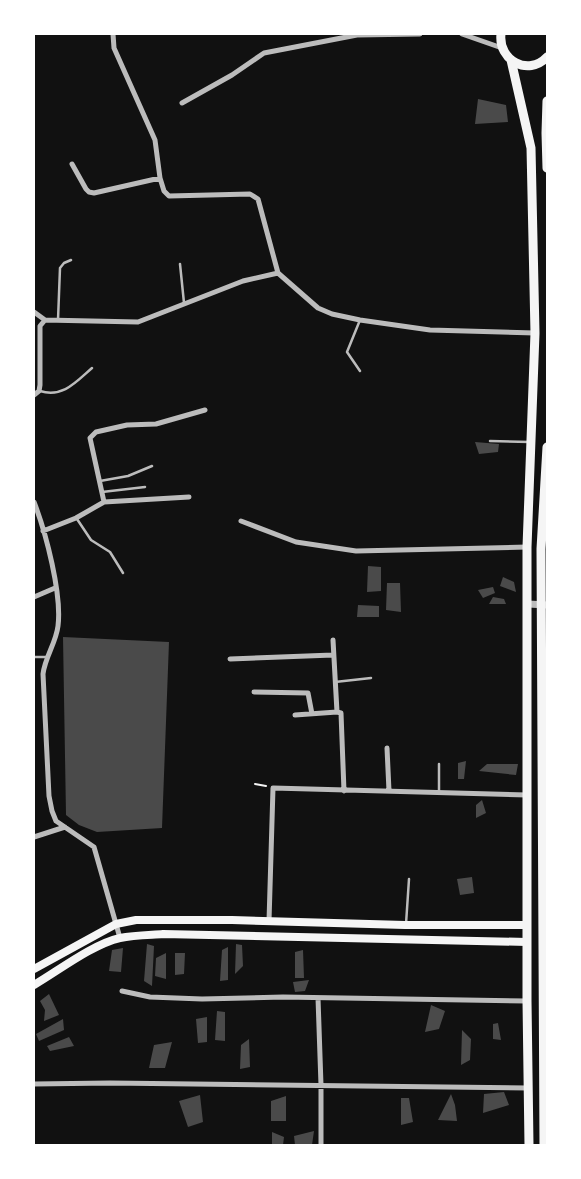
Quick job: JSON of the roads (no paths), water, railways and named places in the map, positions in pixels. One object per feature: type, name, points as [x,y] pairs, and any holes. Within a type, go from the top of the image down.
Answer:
[{"type":"main road","points":[[501,34],[502,48],[511,60],[517,64],[531,66],[538,64],[547,57]]},
{"type":"main road","points":[[511,60],[531,148],[535,333],[527,547],[528,1145]]},
{"type":"main road","points":[[547,101],[547,168]]},
{"type":"main road","points":[[544,1145],[545,957],[542,943],[542,925],[545,893],[544,549],[547,447]]},
{"type":"main road","points":[[34,969],[116,924],[136,920],[405,925],[542,925]]},
{"type":"main road","points":[[34,985],[89,952],[120,938],[163,934],[542,943]]},
{"type":"street","points":[[112,34],[114,48],[155,140],[160,178],[164,191],[169,196],[250,194],[258,199],[278,273],[318,308],[332,314],[360,320],[430,330],[535,333]]},
{"type":"street","points":[[182,104],[232,75],[264,53],[357,35],[420,34]]},
{"type":"street","points":[[462,34],[502,48]]},
{"type":"street","points":[[72,164],[86,189],[94,193],[160,178]]},
{"type":"street","points":[[34,312],[45,320],[138,322],[243,281],[278,273]]},
{"type":"street","points":[[34,395],[39,391],[40,385],[40,326],[45,320]]},
{"type":"street","points":[[104,502],[90,438],[92,434],[126,425],[156,424],[205,410]]},
{"type":"street","points":[[43,531],[76,518],[104,502],[189,497]]},
{"type":"street","points":[[34,502],[52,564],[58,609],[58,627],[46,657],[43,674],[49,796],[56,821],[94,847],[120,938]]},
{"type":"street","points":[[241,521],[296,542],[356,551],[527,547]]},
{"type":"street","points":[[34,597],[55,588]]},
{"type":"street","points":[[528,604],[545,605]]},
{"type":"street","points":[[332,640],[336,682],[336,712]]},
{"type":"street","points":[[230,659],[333,655]]},
{"type":"street","points":[[254,692],[308,693],[312,714]]},
{"type":"street","points":[[295,715],[336,712],[342,715],[344,790]]},
{"type":"street","points":[[386,748],[389,791]]},
{"type":"street","points":[[269,922],[273,788],[439,791],[528,795]]},
{"type":"street","points":[[34,837],[65,827]]},
{"type":"street","points":[[122,991],[150,997],[185,999],[318,998],[527,1001]]},
{"type":"street","points":[[318,998],[321,1145]]},
{"type":"street","points":[[34,1084],[110,1083],[528,1088]]},
{"type":"lane","points":[[58,320],[60,268],[64,262],[71,260]]},
{"type":"lane","points":[[180,264],[185,304]]},
{"type":"lane","points":[[360,320],[347,352],[360,370]]},
{"type":"lane","points":[[39,391],[48,394],[60,392],[74,385],[92,368]]},
{"type":"lane","points":[[490,441],[531,442]]},
{"type":"lane","points":[[100,481],[128,476],[152,466]]},
{"type":"lane","points":[[102,492],[145,487]]},
{"type":"lane","points":[[76,518],[91,540],[110,552],[123,573]]},
{"type":"lane","points":[[34,657],[46,657]]},
{"type":"lane","points":[[336,682],[371,678]]},
{"type":"lane","points":[[439,764],[439,791]]},
{"type":"lane","points":[[405,925],[409,879]]}]
